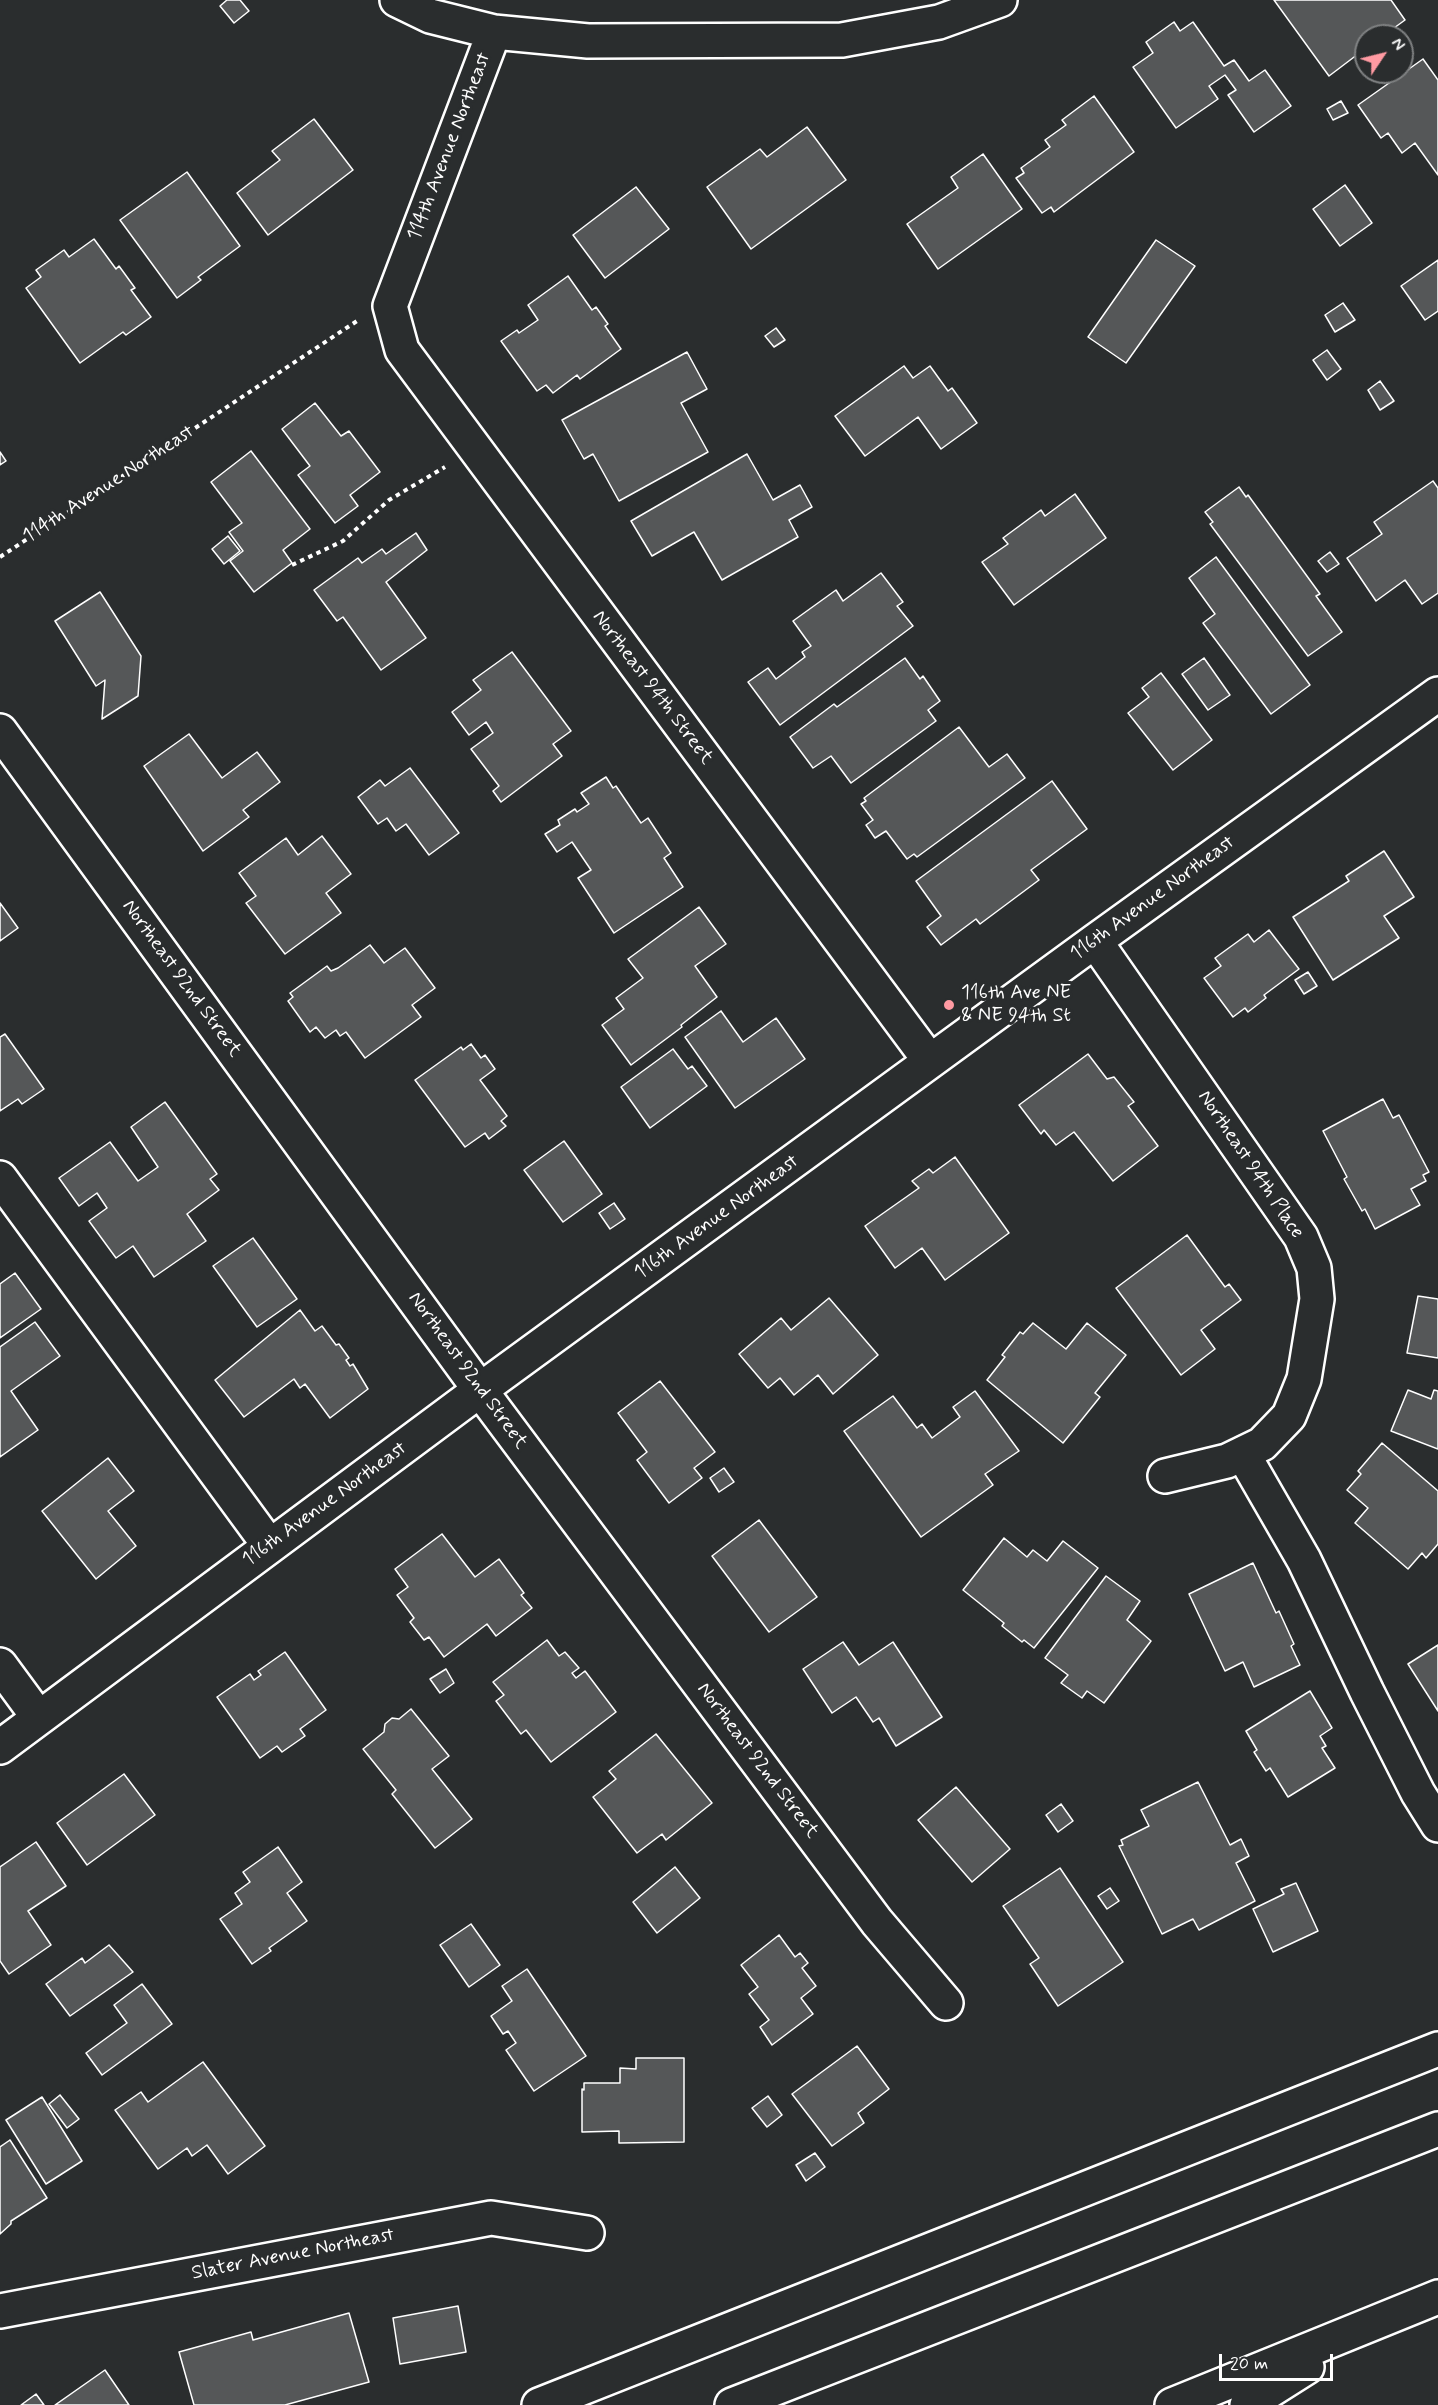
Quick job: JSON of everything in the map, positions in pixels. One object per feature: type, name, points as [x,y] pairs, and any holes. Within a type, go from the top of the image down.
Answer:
[{"type":"main road","points":[[397,0],[430,16],[494,32]]},
{"type":"main road","name":"114th Avenue Northeast","points":[[390,306],[494,32],[588,41],[842,40],[939,22],[1000,0]]},
{"type":"main road","name":"Northeast 94th Street","points":[[390,306],[402,350],[930,1061]]},
{"type":"main road","name":"116th Avenue Northeast","points":[[0,1747],[480,1390],[1438,694]]},
{"type":"main road","name":"Northeast 92nd Street","points":[[0,731],[480,1390],[877,1922],[946,2003]]},
{"type":"main road","name":"Northeast 94th Place","points":[[1095,941],[1301,1237],[1314,1268],[1317,1299],[1304,1378],[1288,1416],[1262,1444],[1243,1454],[1227,1461],[1165,1476]]},
{"type":"main road","points":[[0,1178],[269,1545]]},
{"type":"main road","points":[[1243,1454],[1304,1560],[1418,1793],[1438,1825]]},
{"type":"main road","points":[[0,1665],[39,1718]]},
{"type":"main road","points":[[539,2405],[1438,2049]]},
{"type":"main road","points":[[732,2405],[1438,2129]]},
{"type":"main road","name":"Slater Avenue Northeast","points":[[0,2311],[491,2218],[587,2233]]},
{"type":"main road","points":[[1172,2405],[1438,2297]]},
{"type":"main road","points":[[1246,2405],[1379,2321]]},
{"type":"path","name":"114th Avenue Northeast","points":[[0,557],[359,320],[390,306]]},
{"type":"path","points":[[292,565],[343,541],[389,500],[448,465]]},
{"type":"building","points":[[227,0],[240,0],[249,11],[234,23],[220,6]]},
{"type":"building","points":[[1274,0],[1391,0],[1405,20],[1400,24],[1354,24],[1354,57],[1329,76]]},
{"type":"building","points":[[1174,22],[1180,31],[1193,22],[1224,66],[1234,60],[1249,81],[1265,70],[1291,106],[1254,132],[1228,95],[1236,90],[1225,75],[1209,86],[1218,99],[1176,128],[1133,67],[1153,53],[1146,42]]},
{"type":"building","points":[[1423,59],[1438,80],[1438,175],[1415,143],[1402,153],[1388,133],[1381,138],[1358,105],[1388,84],[1414,84],[1414,65]]},
{"type":"building","points":[[1094,96],[1134,152],[1054,212],[1051,207],[1042,213],[1016,178],[1024,173],[1021,168],[1050,147],[1045,140],[1066,125],[1062,120]]},
{"type":"building","points":[[1341,101],[1348,113],[1333,120],[1327,109]]},
{"type":"building","points":[[314,119],[353,170],[268,235],[237,193],[280,160],[272,151]]},
{"type":"building","points":[[807,127],[846,180],[751,249],[707,187],[760,149],[767,157]]},
{"type":"building","points":[[983,154],[1022,209],[938,269],[907,224],[958,188],[951,177]]},
{"type":"building","points":[[187,172],[240,246],[198,277],[201,280],[177,298],[120,220]]},
{"type":"building","points":[[1345,185],[1372,223],[1340,246],[1313,209]]},
{"type":"building","points":[[636,187],[669,229],[605,278],[573,235]]},
{"type":"building","points":[[94,239],[116,269],[119,266],[135,288],[131,290],[151,317],[126,335],[123,332],[80,363],[26,288],[41,277],[36,270],[64,250],[69,257]]},
{"type":"building","points":[[1156,240],[1195,266],[1126,363],[1088,337]]},
{"type":"building","points":[[1438,260],[1438,311],[1425,320],[1401,286]]},
{"type":"building","points":[[568,276],[592,310],[596,307],[608,324],[605,326],[621,349],[580,379],[577,375],[553,393],[546,385],[537,391],[501,341],[517,330],[519,333],[538,320],[528,305]]},
{"type":"building","points":[[1343,303],[1355,320],[1335,332],[1325,315]]},
{"type":"building","points":[[776,328],[785,340],[774,347],[765,336]]},
{"type":"building","points":[[1327,350],[1341,369],[1327,380],[1313,360]]},
{"type":"building","points":[[687,352],[707,389],[681,403],[708,452],[619,501],[593,454],[584,459],[562,420]]},
{"type":"building","points":[[904,366],[913,378],[930,366],[948,391],[952,388],[977,423],[941,449],[918,417],[865,456],[835,416]]},
{"type":"building","points":[[1380,381],[1394,401],[1380,410],[1368,390]]},
{"type":"building","points":[[315,403],[341,436],[349,431],[380,472],[350,495],[358,506],[335,523],[298,475],[310,466],[282,429]]},
{"type":"building","points":[[251,451],[310,529],[283,550],[292,563],[254,592],[230,561],[243,551],[229,532],[242,523],[211,482]]},
{"type":"building","points":[[0,452],[6,461],[0,465]]},
{"type":"building","points":[[747,454],[773,500],[800,485],[812,507],[789,520],[798,537],[722,580],[694,532],[652,556],[631,521]]},
{"type":"building","points":[[1433,481],[1438,488],[1438,593],[1422,604],[1405,580],[1376,601],[1347,558],[1382,534],[1374,522]]},
{"type":"building","points":[[1239,487],[1246,497],[1248,495],[1320,594],[1316,596],[1342,632],[1308,656],[1210,524],[1213,522],[1205,512]]},
{"type":"building","points":[[1075,494],[1106,538],[1014,605],[982,562],[1008,544],[1003,538],[1041,510],[1045,516]]},
{"type":"building","points":[[416,533],[427,550],[386,582],[426,638],[381,670],[343,617],[337,621],[314,590],[358,558],[362,563],[382,549],[386,554]]},
{"type":"building","points":[[228,536],[240,551],[224,564],[212,549]]},
{"type":"building","points":[[1330,552],[1339,564],[1327,572],[1318,561]]},
{"type":"building","points":[[1216,557],[1310,685],[1271,714],[1203,623],[1215,614],[1189,578]]},
{"type":"building","points":[[881,573],[903,602],[897,606],[913,626],[780,725],[748,682],[768,668],[776,679],[805,657],[802,652],[811,646],[793,621],[836,590],[843,601]]},
{"type":"building","points":[[100,592],[141,656],[138,696],[102,719],[105,680],[96,686],[55,621]]},
{"type":"building","points":[[512,652],[571,731],[553,744],[562,756],[501,802],[493,791],[499,786],[471,749],[493,733],[486,722],[469,735],[452,712],[481,690],[473,680]]},
{"type":"building","points":[[905,658],[920,679],[923,676],[940,701],[928,710],[936,721],[851,783],[831,756],[813,768],[790,737],[834,704],[837,707]]},
{"type":"building","points":[[1204,658],[1230,695],[1208,710],[1182,674]]},
{"type":"building","points":[[1161,673],[1212,740],[1173,770],[1128,713],[1149,697],[1142,688]]},
{"type":"building","points":[[959,727],[989,767],[1007,754],[1025,778],[917,857],[914,854],[907,859],[886,831],[875,838],[866,825],[873,820],[861,804],[866,801],[864,798]]},
{"type":"building","points":[[189,734],[222,778],[257,752],[280,782],[243,810],[249,817],[203,851],[144,766]]},
{"type":"building","points":[[410,768],[459,833],[429,855],[406,824],[396,831],[387,818],[378,824],[358,797],[380,780],[385,786]]},
{"type":"building","points":[[606,777],[613,788],[616,786],[641,823],[648,818],[671,853],[664,858],[683,887],[614,933],[578,878],[591,870],[572,842],[557,852],[545,834],[560,825],[558,820],[575,809],[577,812],[589,804],[581,793]]},
{"type":"building","points":[[1052,781],[1087,829],[1031,870],[1039,880],[980,924],[976,919],[941,945],[927,927],[941,916],[916,881]]},
{"type":"building","points":[[322,836],[351,874],[326,893],[341,913],[285,954],[246,903],[256,896],[239,873],[286,838],[298,855]]},
{"type":"building","points":[[1384,851],[1414,897],[1384,916],[1399,938],[1333,980],[1293,917],[1349,881],[1346,876]]},
{"type":"building","points":[[0,903],[18,928],[0,941]]},
{"type":"building","points":[[699,907],[726,944],[695,966],[717,997],[681,1025],[682,1027],[631,1065],[602,1025],[624,1009],[616,998],[643,978],[628,959]]},
{"type":"building","points":[[1269,930],[1299,969],[1264,995],[1266,998],[1248,1012],[1245,1008],[1233,1017],[1204,978],[1221,966],[1215,958],[1248,934],[1254,942]]},
{"type":"building","points":[[370,945],[384,963],[405,948],[435,988],[412,1005],[421,1017],[365,1058],[346,1032],[340,1036],[336,1030],[325,1038],[316,1027],[310,1032],[288,1001],[293,997],[290,993],[327,966],[331,971],[338,968]]},
{"type":"building","points":[[1308,972],[1317,986],[1304,994],[1295,980]]},
{"type":"building","points":[[721,1011],[743,1042],[776,1018],[805,1059],[735,1108],[685,1037]]},
{"type":"building","points":[[5,1034],[44,1089],[22,1104],[18,1099],[0,1111],[0,1037]]},
{"type":"building","points":[[471,1044],[481,1058],[485,1055],[495,1069],[480,1080],[507,1116],[501,1121],[506,1126],[489,1139],[485,1133],[465,1147],[415,1080],[461,1047],[463,1050]]},
{"type":"building","points":[[673,1049],[688,1069],[692,1066],[707,1086],[650,1128],[621,1087]]},
{"type":"building","points":[[1088,1054],[1107,1079],[1114,1077],[1134,1102],[1128,1106],[1158,1146],[1113,1181],[1074,1132],[1056,1145],[1044,1130],[1041,1134],[1019,1105]]},
{"type":"building","points":[[1383,1099],[1393,1118],[1399,1115],[1429,1172],[1423,1175],[1426,1181],[1411,1189],[1420,1205],[1375,1229],[1365,1209],[1362,1211],[1344,1179],[1347,1177],[1323,1131]]},
{"type":"building","points":[[165,1102],[217,1174],[210,1179],[219,1190],[187,1214],[206,1241],[154,1277],[133,1246],[116,1258],[89,1221],[107,1208],[97,1193],[79,1206],[59,1178],[110,1142],[138,1181],[158,1167],[131,1127]]},
{"type":"building","points":[[564,1141],[602,1194],[563,1222],[524,1170]]},
{"type":"building","points":[[955,1157],[1009,1233],[945,1280],[922,1248],[895,1268],[865,1226],[919,1188],[912,1181],[929,1169],[933,1173]]},
{"type":"building","points":[[614,1203],[625,1219],[610,1229],[599,1213]]},
{"type":"building","points":[[1187,1235],[1225,1287],[1229,1284],[1241,1300],[1201,1330],[1215,1349],[1181,1375],[1116,1288]]},
{"type":"building","points":[[253,1238],[297,1299],[257,1327],[213,1266]]},
{"type":"building","points":[[15,1273],[41,1309],[0,1338],[0,1284]]},
{"type":"building","points":[[1418,1296],[1438,1299],[1438,1358],[1407,1353]]},
{"type":"building","points":[[829,1298],[878,1355],[833,1394],[818,1375],[794,1395],[780,1378],[768,1388],[739,1354],[781,1318],[791,1330]]},
{"type":"building","points":[[300,1310],[315,1331],[322,1326],[336,1345],[339,1344],[349,1358],[346,1360],[350,1366],[353,1364],[368,1389],[330,1418],[305,1384],[300,1388],[294,1379],[244,1417],[215,1380]]},
{"type":"building","points":[[35,1322],[60,1356],[11,1391],[38,1430],[0,1457],[0,1347]]},
{"type":"building","points":[[1033,1323],[1066,1349],[1087,1323],[1126,1355],[1095,1393],[1100,1397],[1063,1443],[987,1380],[1005,1357],[1002,1355],[1020,1332],[1023,1334]]},
{"type":"building","points":[[660,1381],[715,1452],[694,1468],[702,1478],[669,1503],[637,1460],[647,1452],[618,1413]]},
{"type":"building","points":[[1408,1390],[1431,1399],[1434,1390],[1438,1391],[1438,1449],[1391,1431]]},
{"type":"building","points":[[975,1391],[1019,1451],[985,1474],[993,1485],[921,1537],[844,1431],[893,1396],[917,1428],[922,1424],[932,1438],[960,1417],[953,1407]]},
{"type":"building","points":[[1382,1443],[1438,1491],[1438,1544],[1426,1558],[1422,1553],[1408,1569],[1355,1523],[1368,1508],[1347,1490],[1361,1474],[1358,1471]]},
{"type":"building","points":[[108,1458],[134,1491],[108,1511],[136,1546],[96,1579],[42,1511]]},
{"type":"building","points":[[724,1468],[734,1482],[719,1492],[710,1478]]},
{"type":"building","points":[[759,1520],[817,1597],[769,1632],[712,1556]]},
{"type":"building","points":[[442,1534],[475,1577],[499,1559],[524,1593],[521,1595],[532,1608],[496,1636],[487,1624],[444,1657],[429,1637],[424,1640],[410,1622],[414,1618],[397,1595],[408,1587],[395,1569]]},
{"type":"building","points":[[1004,1538],[1027,1557],[1033,1550],[1047,1561],[1063,1541],[1098,1568],[1034,1648],[1024,1640],[1022,1642],[1002,1626],[1004,1623],[963,1590]]},
{"type":"building","points":[[1253,1563],[1276,1613],[1279,1611],[1294,1644],[1291,1646],[1300,1665],[1254,1687],[1243,1662],[1225,1671],[1189,1594]]},
{"type":"building","points":[[1106,1576],[1140,1601],[1127,1620],[1151,1641],[1104,1703],[1087,1691],[1082,1698],[1061,1683],[1068,1675],[1045,1658]]},
{"type":"building","points":[[547,1640],[559,1656],[565,1652],[579,1668],[572,1673],[576,1678],[585,1671],[616,1712],[551,1762],[526,1730],[521,1734],[496,1701],[504,1695],[493,1682]]},
{"type":"building","points":[[843,1642],[859,1665],[893,1642],[942,1717],[896,1746],[879,1718],[873,1722],[856,1697],[832,1713],[803,1669]]},
{"type":"building","points":[[1438,1645],[1438,1711],[1408,1664]]},
{"type":"building","points":[[285,1652],[326,1710],[300,1729],[305,1736],[282,1752],[277,1746],[260,1758],[217,1697],[250,1674],[254,1680],[261,1675],[258,1671]]},
{"type":"building","points":[[446,1669],[454,1683],[440,1693],[430,1679]]},
{"type":"building","points":[[1310,1691],[1332,1728],[1320,1736],[1326,1746],[1322,1748],[1335,1768],[1288,1797],[1270,1768],[1266,1771],[1254,1752],[1257,1750],[1246,1731]]},
{"type":"building","points":[[411,1709],[449,1756],[432,1769],[472,1819],[435,1848],[392,1794],[396,1790],[363,1749],[384,1732],[385,1724],[392,1718],[399,1719]]},
{"type":"building","points":[[656,1734],[712,1803],[666,1840],[662,1834],[637,1853],[593,1797],[616,1779],[609,1771]]},
{"type":"building","points":[[124,1774],[155,1815],[87,1865],[57,1823]]},
{"type":"building","points":[[1198,1782],[1230,1845],[1241,1839],[1249,1856],[1236,1863],[1255,1901],[1199,1930],[1193,1919],[1162,1934],[1119,1846],[1123,1845],[1121,1840],[1149,1826],[1141,1810]]},
{"type":"building","points":[[956,1787],[1010,1849],[972,1882],[918,1820]]},
{"type":"building","points":[[1061,1804],[1073,1821],[1058,1832],[1046,1815]]},
{"type":"building","points":[[36,1842],[66,1886],[28,1911],[51,1945],[9,1974],[0,1961],[0,1867]]},
{"type":"building","points":[[278,1847],[302,1882],[287,1893],[307,1921],[269,1948],[271,1951],[252,1964],[220,1919],[242,1904],[235,1893],[250,1882],[243,1872]]},
{"type":"building","points":[[675,1867],[700,1898],[657,1933],[633,1902]]},
{"type":"building","points":[[1060,1868],[1123,1962],[1058,2006],[1030,1964],[1039,1958],[1003,1906]]},
{"type":"building","points":[[1296,1883],[1318,1931],[1273,1952],[1253,1909],[1284,1894],[1281,1889]]},
{"type":"building","points":[[1110,1888],[1119,1901],[1107,1909],[1098,1896]]},
{"type":"building","points":[[471,1924],[500,1965],[469,1987],[440,1945]]},
{"type":"building","points":[[779,1935],[795,1957],[800,1953],[808,1963],[802,1968],[816,1986],[801,1998],[813,2014],[772,2045],[760,2027],[769,2020],[749,1994],[758,1987],[741,1965]]},
{"type":"building","points":[[109,1945],[133,1972],[70,2016],[46,1984],[82,1958],[85,1963]]},
{"type":"building","points":[[527,1969],[586,2056],[534,2091],[506,2050],[516,2043],[508,2031],[503,2034],[491,2016],[512,2001],[502,1986]]},
{"type":"building","points":[[142,1984],[172,2024],[102,2075],[86,2053],[127,2023],[114,2005]]},
{"type":"building","points":[[857,2046],[889,2089],[858,2113],[864,2123],[832,2146],[792,2094]]},
{"type":"building","points":[[636,2058],[684,2058],[684,2142],[619,2143],[619,2131],[582,2132],[584,2083],[620,2083],[620,2068],[636,2069]]},
{"type":"building","points":[[203,2062],[265,2146],[228,2174],[207,2145],[192,2156],[187,2148],[158,2169],[115,2110],[141,2092],[148,2102]]},
{"type":"building","points":[[60,2095],[79,2119],[67,2128],[49,2104]]},
{"type":"building","points":[[768,2096],[782,2115],[767,2127],[752,2108]]},
{"type":"building","points":[[42,2097],[82,2161],[46,2184],[6,2120]]},
{"type":"building","points":[[10,2140],[47,2198],[11,2221],[11,2224],[0,2234],[0,2147]]},
{"type":"building","points":[[815,2153],[825,2167],[806,2181],[796,2165]]},
{"type":"building","points":[[458,2306],[466,2352],[400,2364],[393,2318]]},
{"type":"building","points":[[349,2313],[369,2382],[285,2405],[194,2405],[179,2352],[251,2332],[253,2340]]},
{"type":"building","points":[[105,2370],[129,2405],[55,2405]]},
{"type":"building","points":[[36,2394],[44,2405],[21,2405]]},
{"type":"place","name":"116th Ave NE & NE 94th St","points":[[949,1005]]}]
